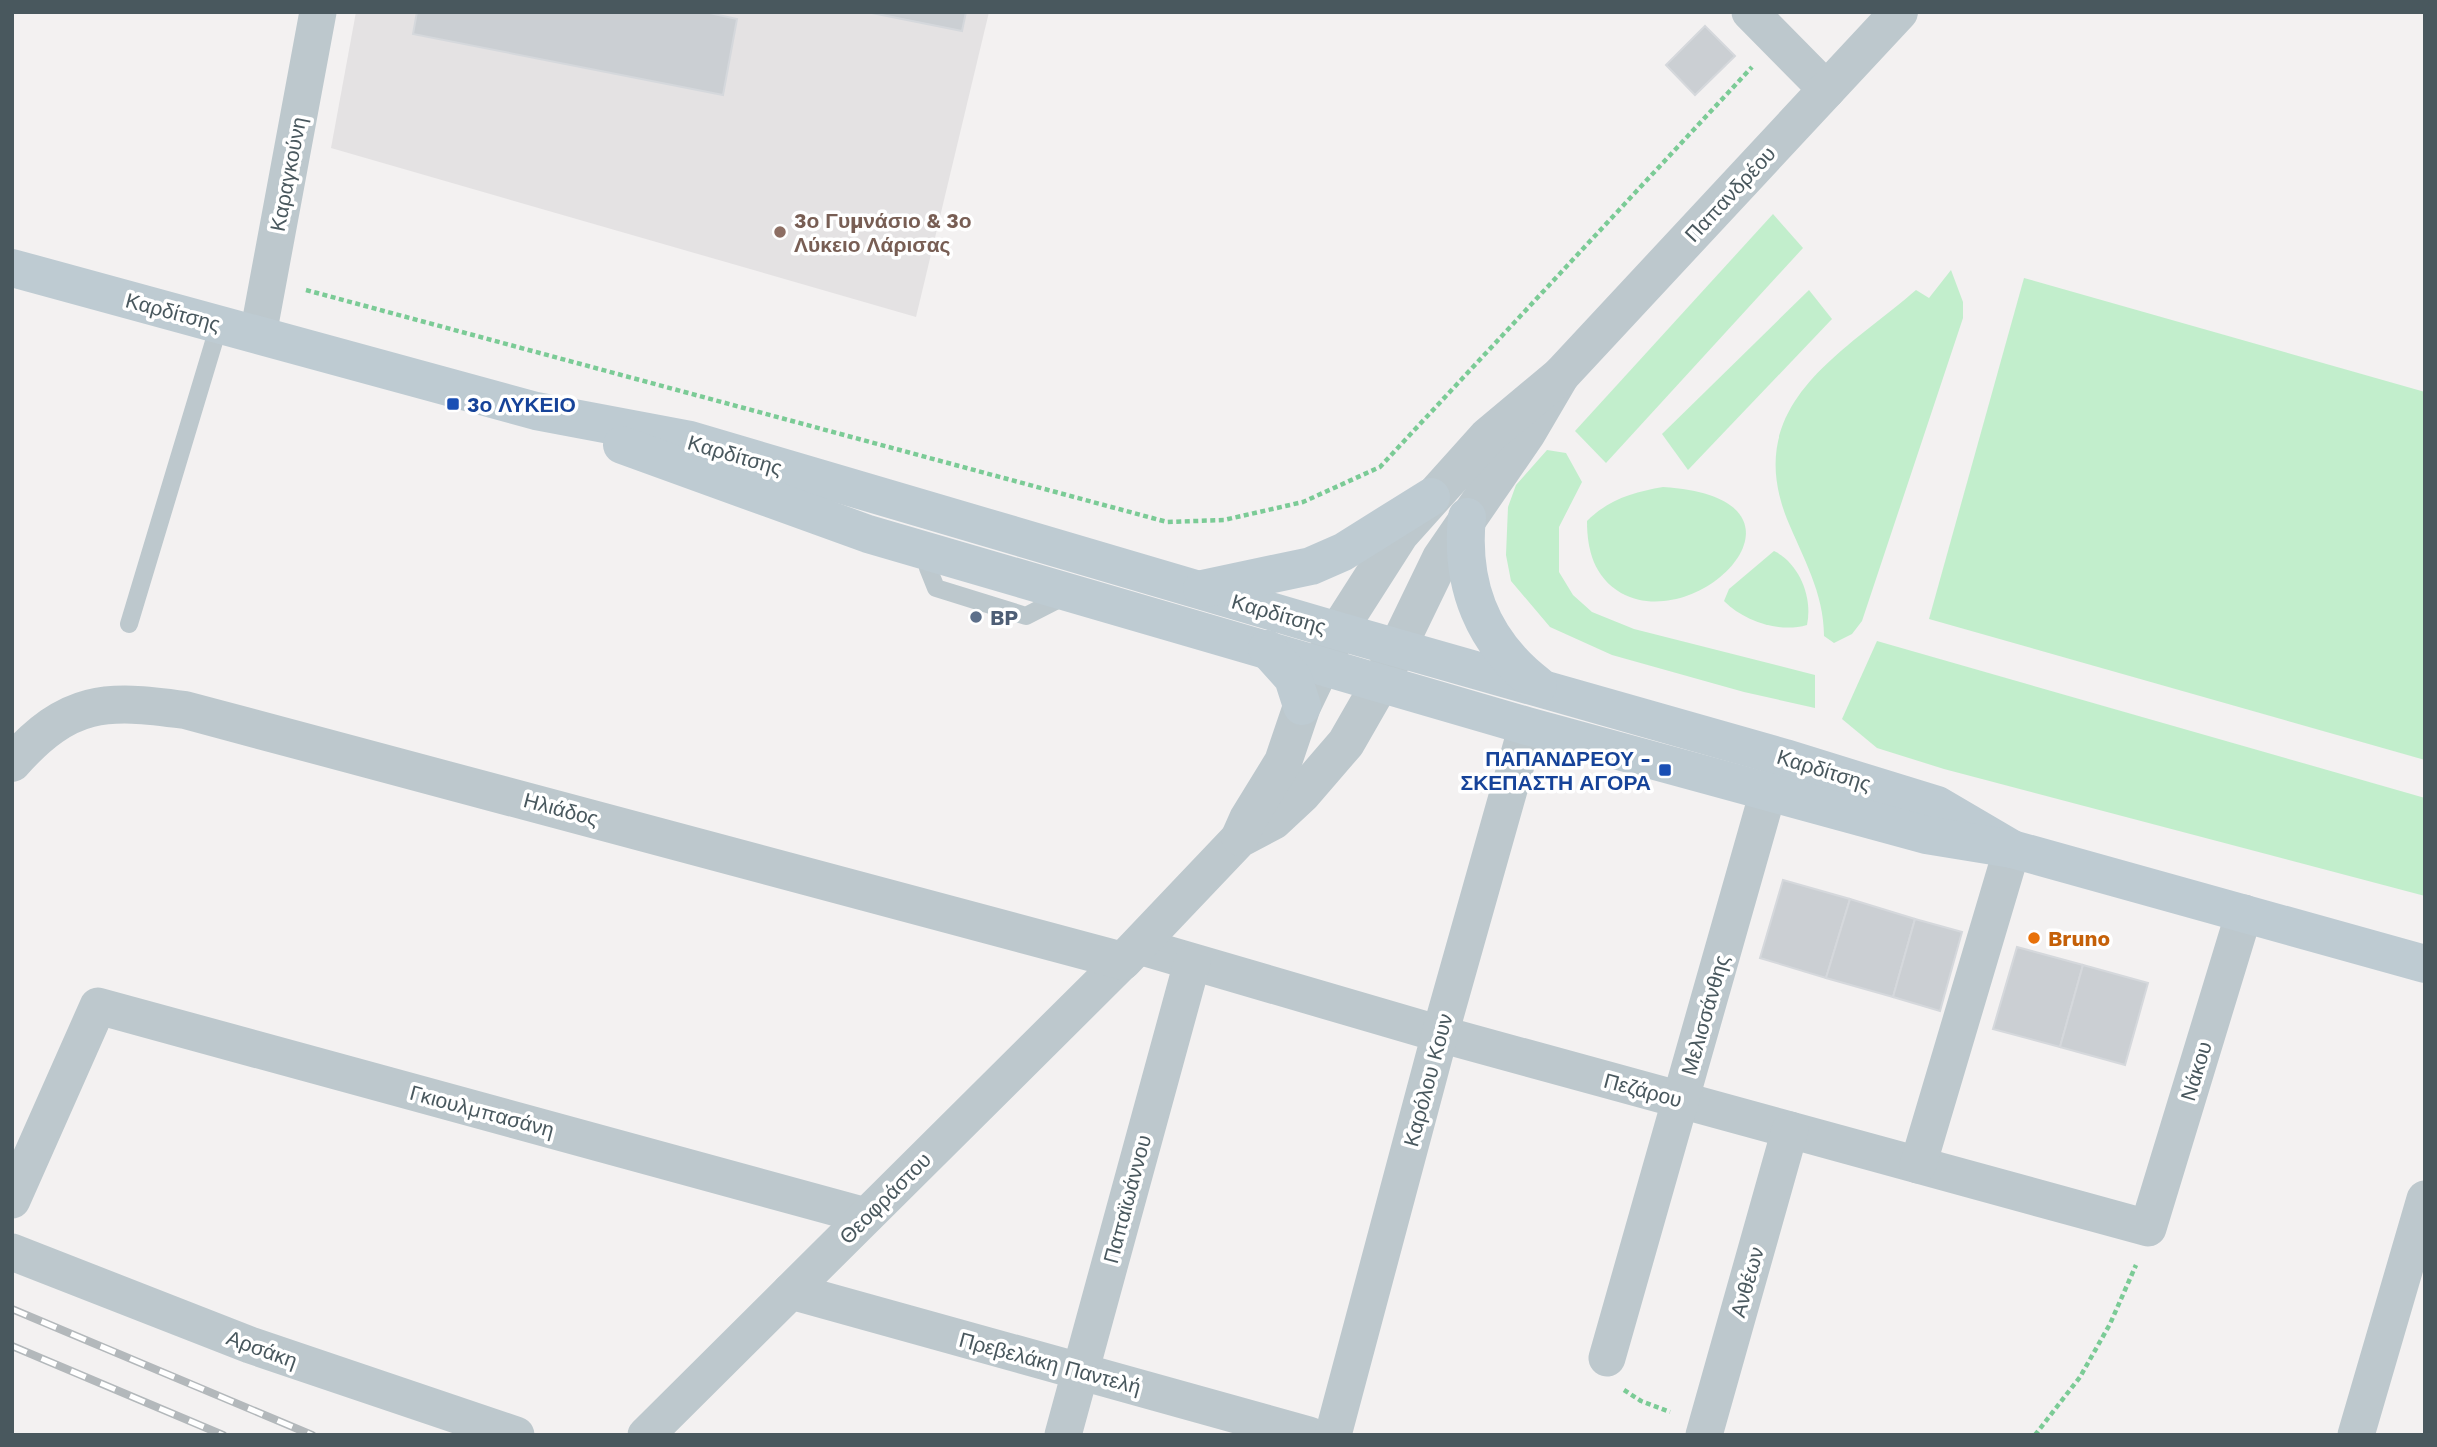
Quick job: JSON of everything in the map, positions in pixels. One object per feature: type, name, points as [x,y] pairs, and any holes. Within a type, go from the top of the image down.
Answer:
[{"type":"main road","name":"Καρδίτσης","points":[[12,268],[536,411],[690,440],[1338,631],[1543,688],[1937,806],[2012,849]]},
{"type":"main road","name":"Καρδίτσης","points":[[536,411],[681,468],[868,534],[1527,726],[1926,835],[2012,849],[2425,964]]},
{"type":"main road","points":[[1197,590],[1311,566],[1343,552],[1431,497]]},
{"type":"main road","points":[[1467,517],[1465,558],[1479,612],[1503,652],[1543,688]]},
{"type":"main road","points":[[1267,649],[1293,678],[1302,706]]},
{"type":"street","name":"Καραγκούνη","points":[[258,335],[318,12]]},
{"type":"street","points":[[1750,12],[1827,90]]},
{"type":"street","name":"Παπανδρέου","points":[[1561,375],[1899,12]]},
{"type":"street","points":[[1240,839],[1248,819],[1283,762],[1302,706],[1338,631],[1385,555],[1431,497],[1509,415],[1561,375]]},
{"type":"street","points":[[1131,953],[1240,839],[1273,821],[1324,770],[1346,743],[1381,682],[1441,558],[1527,433],[1561,375]]},
{"type":"street","name":"Ηλιάδος","points":[[12,763],[30,743],[57,721],[88,707],[127,702],[185,710],[1131,953]]},
{"type":"street","name":"Καρόλου Κουν","points":[[1333,1435],[1440,1034],[1527,726]]},
{"type":"street","name":"Μελισσάνθης","points":[[1607,1358],[1768,792]]},
{"type":"street","points":[[1918,1165],[2012,849]]},
{"type":"street","name":"Νάκου","points":[[2148,1228],[2244,913]]},
{"type":"street","name":"Πεζάρου","points":[[1131,953],[1192,963],[1440,1034],[2148,1228]]},
{"type":"street","name":"Θεοφράστου","points":[[646,1435],[1131,953]]},
{"type":"street","name":"Παπαϊωάννου","points":[[1063,1435],[1192,963]]},
{"type":"street","name":"Γκιουλμπασάνη","points":[[12,1200],[99,1006],[866,1216]]},
{"type":"street","name":"Ανθέων","points":[[1706,1428],[1790,1130]]},
{"type":"street","points":[[2356,1435],[2425,1199]]},
{"type":"street","name":"Αρσάκη","points":[[12,1252],[250,1345],[516,1435]]},
{"type":"street","name":"Πρεβελάκη Παντελή","points":[[791,1292],[1310,1435]]},
{"type":"lane","points":[[130,624],[219,325]]},
{"type":"lane","points":[[928,568],[936,588],[1026,616],[1071,593]]},
{"type":"path","points":[[268,280],[1167,522],[1224,520],[1303,502],[1380,467],[1777,40]]},
{"type":"path","points":[[2035,1435],[2066,1398],[2096,1350],[2123,1297],[2148,1228]]},
{"type":"path","points":[[1607,1358],[1612,1379],[1641,1402],[1706,1428]]},
{"type":"shaded area","name":"3ο Γυμνάσιο & 3ο Λύκειο Λάρισας","points":[[356,12],[989,12],[916,317],[331,148]]},
{"type":"green space","points":[[1773,214],[1803,248],[1606,463],[1575,431]]},
{"type":"green space","points":[[1951,270],[1963,302],[1963,318],[1862,621],[1852,634],[1834,643],[1824,636],[1817,590],[1787,519],[1776,478],[1778,443],[1789,412],[1807,385],[1831,360],[1916,290],[1929,298]]},
{"type":"green space","points":[[2024,278],[2425,392],[2425,760],[1929,619]]},
{"type":"green space","points":[[1809,290],[1832,319],[1688,470],[1662,434]]},
{"type":"green space","points":[[1547,450],[1566,453],[1582,482],[1559,527],[1559,572],[1573,595],[1592,612],[1634,629],[1815,675],[1815,708],[1744,692],[1612,655],[1550,627],[1511,581],[1506,555],[1508,507],[1516,485]]},
{"type":"green space","points":[[1663,487],[1714,497],[1740,514],[1746,537],[1736,561],[1714,582],[1685,597],[1652,602],[1621,593],[1604,579],[1591,552],[1587,521],[1604,507],[1622,498]]},
{"type":"green space","points":[[1774,551],[1791,564],[1802,582],[1808,603],[1807,625],[1786,628],[1763,624],[1742,615],[1724,601],[1729,589]]},
{"type":"green space","points":[[1877,641],[2425,798],[2425,896],[1944,769],[1877,748],[1842,719]]},
{"type":"building","points":[[417,12],[705,12],[737,19],[723,95],[413,34]]},
{"type":"building","points":[[867,12],[966,12],[962,31]]},
{"type":"building","points":[[1705,26],[1735,56],[1695,95],[1666,65]]},
{"type":"building","points":[[1783,880],[1850,899],[1826,978],[1760,958]]},
{"type":"building","points":[[1850,899],[1915,919],[1893,997],[1826,978]]},
{"type":"building","points":[[1915,919],[1962,932],[1940,1011],[1893,997]]},
{"type":"building","points":[[2017,947],[2083,965],[2060,1047],[1993,1029]]},
{"type":"building","points":[[2083,965],[2148,983],[2125,1065],[2060,1047]]},
{"type":"railway","points":[[12,1309],[312,1435]]},
{"type":"railway","points":[[12,1346],[223,1435]]},
{"type":"place","name":"3ο Γυμνάσιο & 3ο Λύκειο Λάρισας","points":[[780,232]]},
{"type":"place","name":"3ο ΛΥΚΕΙΟ","points":[[453,404]]},
{"type":"place","name":"BP","points":[[976,617]]},
{"type":"place","name":"ΠΑΠΑΝΔΡΕΟΥ - ΣΚΕΠΑΣΤΗ ΑΓΟΡΑ","points":[[1665,770]]},
{"type":"place","name":"Bruno","points":[[2034,938]]}]
